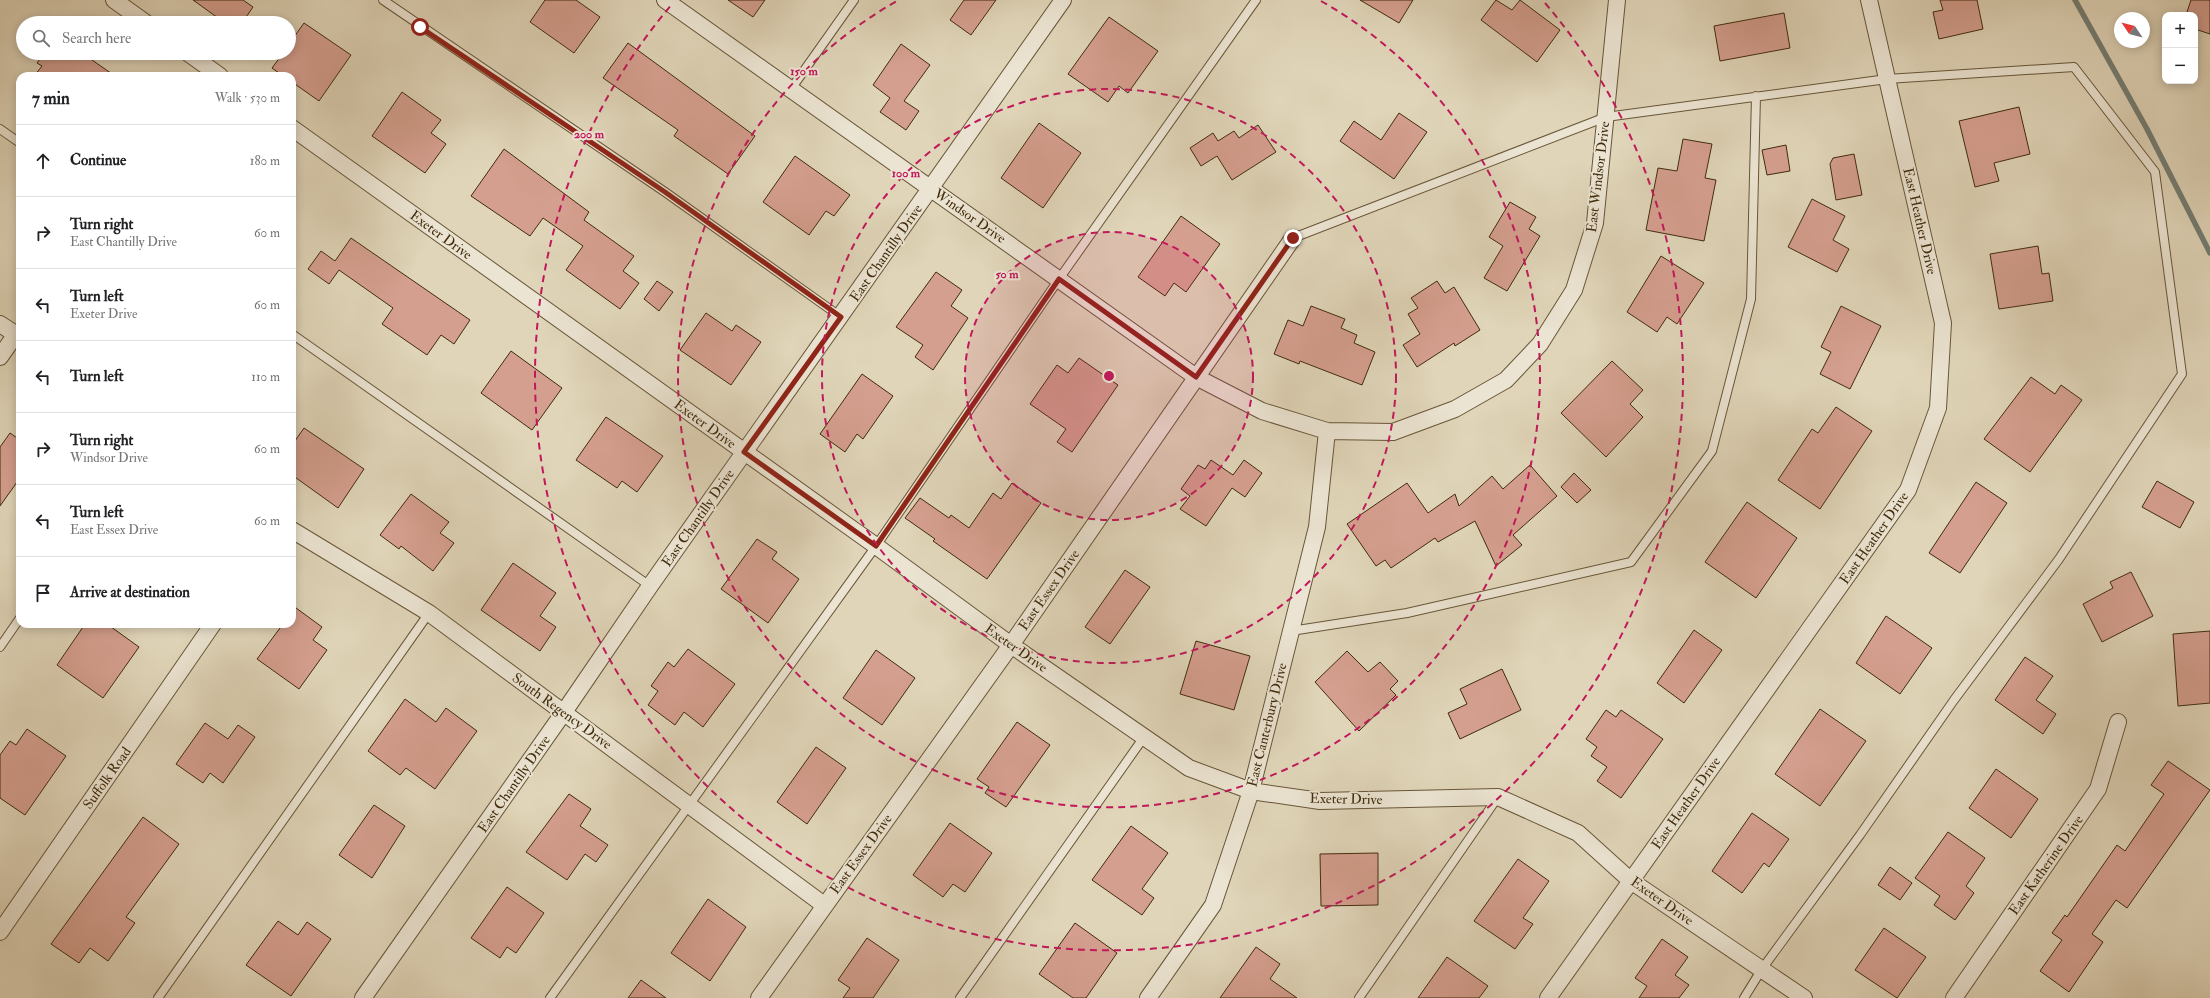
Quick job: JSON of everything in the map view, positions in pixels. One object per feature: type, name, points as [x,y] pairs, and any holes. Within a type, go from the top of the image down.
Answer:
[{"type":"street","points":[[114,0],[136,16]]},
{"type":"street","name":"Windsor Drive","points":[[665,0],[932,188],[1196,377]]},
{"type":"street","name":"East Chantilly Drive","points":[[363,998],[564,712],[650,586],[932,188],[1063,0]]},
{"type":"street","name":"East Windsor Drive","points":[[1196,377],[1262,411],[1327,431],[1393,432],[1455,409],[1506,380],[1540,344],[1574,290],[1595,223],[1617,0]]},
{"type":"street","name":"East Heather Drive","points":[[1548,998],[1908,490],[1938,408],[1943,323],[1869,0]]},
{"type":"street","points":[[198,60],[214,72]]},
{"type":"street","name":"Exeter Drive","points":[[296,131],[876,546],[1011,645],[1189,768],[1251,790],[1320,801],[1498,797],[1578,834],[1631,880],[1804,998]]},
{"type":"street","name":"East Essex Drive","points":[[759,998],[1011,645],[1293,238]]},
{"type":"street","points":[[0,324],[16,335]]},
{"type":"street","points":[[0,357],[16,338]]},
{"type":"street","name":"East Canterbury Drive","points":[[1148,998],[1213,905],[1251,790],[1316,527],[1327,431]]},
{"type":"street","name":"South Regency Drive","points":[[296,532],[429,613],[824,905]]},
{"type":"street","name":"Suffolk Road","points":[[0,932],[210,628]]},
{"type":"street","name":"East Katherine Drive","points":[[1954,998],[2098,790],[2118,722]]},
{"type":"lane","points":[[383,0],[665,192],[841,317]]},
{"type":"lane","points":[[791,89],[854,0]]},
{"type":"lane","points":[[550,998],[876,546],[1059,279],[1256,0]]},
{"type":"lane","points":[[1293,238],[1606,117],[1887,79],[2074,67],[2155,172],[2182,374],[2059,559],[1954,700],[1860,835],[1762,969],[1744,998]]},
{"type":"lane","points":[[1291,631],[1407,613],[1631,562],[1712,451],[1751,299],[1756,96]]},
{"type":"lane","points":[[0,129],[16,140]]},
{"type":"lane","points":[[296,337],[650,586]]},
{"type":"lane","points":[[158,998],[429,613]]},
{"type":"lane","points":[[0,647],[16,624]]},
{"type":"lane","points":[[960,998],[1144,737]]},
{"type":"lane","points":[[1359,998],[1498,797]]},
{"type":"building","points":[[193,0],[243,0],[253,7],[247,16],[215,16]]},
{"type":"building","points":[[545,0],[576,0],[600,17],[574,53],[530,22]]},
{"type":"building","points":[[728,0],[765,0],[753,17]]},
{"type":"building","points":[[964,0],[996,0],[971,35],[950,20]]},
{"type":"building","points":[[1360,0],[1413,0],[1399,23]]},
{"type":"building","points":[[1496,0],[1512,10],[1520,0],[1560,30],[1537,62],[1481,20]]},
{"type":"building","points":[[1940,0],[1977,0],[1983,29],[1939,39],[1933,12],[1943,10]]},
{"type":"building","points":[[2191,0],[2210,0],[2210,34],[2198,30],[2198,12],[2187,12]]},
{"type":"building","points":[[1784,13],[1790,48],[1720,61],[1714,26]]},
{"type":"building","points":[[1109,17],[1158,51],[1128,93],[1119,86],[1108,102],[1068,74]]},
{"type":"building","points":[[304,23],[351,55],[319,101],[296,85],[296,72],[278,72],[272,68],[278,60],[296,60],[296,34]]},
{"type":"building","points":[[628,43],[755,136],[728,174],[674,136],[678,130],[603,78]]},
{"type":"building","points":[[901,44],[930,65],[904,101],[919,111],[906,130],[880,112],[890,98],[873,85]]},
{"type":"building","points":[[39,60],[92,60],[109,72],[37,72],[42,66],[37,63]]},
{"type":"building","points":[[402,92],[441,120],[431,133],[446,144],[425,173],[372,136]]},
{"type":"building","points":[[2019,107],[2030,154],[1994,163],[1999,181],[1975,187],[1959,121]]},
{"type":"building","points":[[1399,113],[1427,132],[1394,179],[1340,141],[1354,121],[1381,140]]},
{"type":"building","points":[[1039,123],[1081,153],[1043,208],[1001,178]]},
{"type":"building","points":[[1258,125],[1276,152],[1232,180],[1217,156],[1201,166],[1190,148],[1213,133],[1218,141],[1234,131],[1239,138]]},
{"type":"building","points":[[1683,139],[1712,144],[1705,178],[1716,180],[1704,241],[1646,230],[1658,168],[1677,171]]},
{"type":"building","points":[[1786,145],[1790,171],[1767,175],[1762,150]]},
{"type":"building","points":[[504,149],[589,212],[584,220],[634,256],[623,271],[639,283],[620,309],[566,270],[583,246],[543,218],[530,236],[471,196]]},
{"type":"building","points":[[1854,154],[1862,195],[1836,200],[1830,164],[1833,158]]},
{"type":"building","points":[[795,156],[850,195],[834,216],[826,211],[809,235],[763,202]]},
{"type":"building","points":[[1812,199],[1845,216],[1833,240],[1849,249],[1837,272],[1788,247]]},
{"type":"building","points":[[1510,202],[1536,217],[1529,229],[1540,236],[1507,291],[1484,278],[1503,246],[1489,237]]},
{"type":"building","points":[[1181,216],[1220,244],[1186,292],[1174,283],[1165,296],[1138,277]]},
{"type":"building","points":[[351,238],[470,320],[454,344],[441,335],[427,355],[382,324],[393,308],[339,270],[329,284],[308,269],[321,251],[335,261]]},
{"type":"building","points":[[2038,246],[2042,274],[2049,273],[2053,301],[1999,309],[1990,254]]},
{"type":"building","points":[[1661,256],[1704,283],[1677,324],[1667,317],[1657,332],[1627,312]]},
{"type":"building","points":[[936,272],[962,290],[951,306],[968,318],[933,370],[915,357],[923,345],[896,327]]},
{"type":"building","points":[[657,281],[673,292],[659,311],[644,299]]},
{"type":"building","points":[[1437,281],[1445,293],[1454,287],[1480,330],[1455,346],[1454,343],[1417,367],[1403,345],[1420,334],[1408,314],[1418,308],[1411,298]]},
{"type":"building","points":[[1311,306],[1345,319],[1341,328],[1357,335],[1354,343],[1375,352],[1362,385],[1300,361],[1299,364],[1274,354],[1288,320],[1303,326]]},
{"type":"building","points":[[1841,306],[1881,326],[1850,389],[1820,374],[1831,352],[1821,347]]},
{"type":"building","points":[[706,313],[732,331],[736,325],[761,342],[731,385],[680,350]]},
{"type":"building","points":[[511,351],[562,388],[532,430],[481,393]]},
{"type":"building","points":[[1079,358],[1118,385],[1072,452],[1057,442],[1066,429],[1030,404],[1057,365],[1068,373]]},
{"type":"building","points":[[1612,361],[1643,390],[1630,404],[1643,417],[1606,457],[1561,413]]},
{"type":"building","points":[[862,374],[893,396],[863,439],[857,434],[845,452],[820,434]]},
{"type":"building","points":[[2031,377],[2055,394],[2061,385],[2082,400],[2030,472],[1984,439]]},
{"type":"building","points":[[1836,407],[1872,431],[1820,509],[1778,480],[1812,429],[1818,433]]},
{"type":"building","points":[[606,417],[663,456],[637,492],[622,481],[617,488],[576,460]]},
{"type":"building","points":[[304,428],[364,469],[338,508],[296,478],[296,439]]},
{"type":"building","points":[[10,433],[16,437],[16,484],[0,506],[0,447]]},
{"type":"building","points":[[1211,460],[1233,475],[1244,460],[1262,473],[1245,497],[1232,488],[1206,526],[1180,509],[1190,496],[1181,489],[1198,465],[1205,469]]},
{"type":"building","points":[[1530,465],[1557,496],[1513,535],[1522,545],[1496,566],[1475,521],[1438,542],[1435,538],[1391,568],[1385,560],[1376,566],[1347,524],[1407,483],[1428,513],[1455,494],[1459,506],[1492,476],[1503,489]]},
{"type":"building","points":[[1574,473],[1591,490],[1577,503],[1561,487]]},
{"type":"building","points":[[2157,481],[2194,502],[2180,528],[2142,507]]},
{"type":"building","points":[[1976,482],[2007,503],[1960,573],[1929,553]]},
{"type":"building","points":[[1012,483],[1041,503],[987,579],[933,541],[935,539],[905,518],[920,498],[949,518],[951,515],[969,528],[993,493],[1001,499]]},
{"type":"building","points":[[411,494],[449,522],[440,533],[454,543],[433,571],[401,546],[399,549],[380,535]]},
{"type":"building","points":[[1747,502],[1797,538],[1756,598],[1705,562]]},
{"type":"building","points":[[757,539],[777,552],[772,559],[799,579],[768,623],[721,589]]},
{"type":"building","points":[[513,563],[556,593],[540,616],[556,627],[540,651],[481,610]]},
{"type":"building","points":[[1125,570],[1150,587],[1110,644],[1085,627]]},
{"type":"building","points":[[2131,572],[2153,616],[2102,642],[2083,604],[2113,588],[2110,582]]},
{"type":"building","points":[[296,608],[322,627],[313,640],[327,650],[299,689],[257,659],[280,628],[296,628]]},
{"type":"building","points":[[1886,616],[1932,648],[1900,694],[1856,663]]},
{"type":"building","points":[[82,628],[113,628],[139,647],[103,698],[57,665]]},
{"type":"building","points":[[1694,630],[1722,650],[1684,703],[1657,683]]},
{"type":"building","points":[[2210,631],[2210,703],[2178,706],[2173,634]]},
{"type":"building","points":[[1196,641],[1250,656],[1234,710],[1180,694]]},
{"type":"building","points":[[688,649],[735,684],[703,727],[684,712],[675,725],[648,705],[658,691],[651,686],[668,662],[674,667]]},
{"type":"building","points":[[876,650],[915,678],[882,725],[843,698]]},
{"type":"building","points":[[1347,651],[1368,672],[1380,662],[1398,681],[1390,689],[1396,695],[1359,731],[1315,682]]},
{"type":"building","points":[[2025,657],[2053,676],[2036,700],[2056,714],[2043,734],[1995,700]]},
{"type":"building","points":[[1502,669],[1521,710],[1460,739],[1448,713],[1467,704],[1460,689]]},
{"type":"building","points":[[405,699],[436,722],[446,708],[477,731],[435,789],[406,768],[400,775],[368,751]]},
{"type":"building","points":[[1820,709],[1866,741],[1820,806],[1775,774]]},
{"type":"building","points":[[1606,710],[1616,717],[1621,710],[1663,739],[1621,798],[1597,781],[1607,767],[1591,756],[1597,747],[1586,739]]},
{"type":"building","points":[[1017,722],[1050,745],[1006,807],[985,793],[989,787],[977,779]]},
{"type":"building","points":[[205,723],[228,739],[238,725],[255,737],[223,783],[210,773],[203,783],[176,764]]},
{"type":"building","points":[[27,729],[66,756],[25,815],[0,798],[0,755],[10,741],[16,745]]},
{"type":"building","points":[[816,747],[846,768],[807,824],[777,802]]},
{"type":"building","points":[[2168,761],[2210,790],[2127,908],[2116,900],[2092,934],[2103,942],[2069,992],[2040,971],[2062,940],[2052,933],[2065,915],[2067,917],[2117,845],[2125,851],[2164,794],[2151,785]]},
{"type":"building","points":[[1996,769],[2038,799],[2011,838],[1969,808]]},
{"type":"building","points":[[569,794],[591,809],[580,826],[608,845],[596,862],[585,854],[567,880],[526,852]]},
{"type":"building","points":[[374,805],[405,826],[372,878],[339,855]]},
{"type":"building","points":[[1752,813],[1789,839],[1769,867],[1764,863],[1742,893],[1712,871]]},
{"type":"building","points":[[143,817],[179,844],[126,917],[135,923],[108,961],[90,948],[79,963],[51,944]]},
{"type":"building","points":[[950,823],[992,853],[965,892],[953,884],[943,897],[913,875]]},
{"type":"building","points":[[1131,826],[1168,853],[1142,889],[1154,898],[1142,915],[1092,880]]},
{"type":"building","points":[[1948,832],[1985,858],[1966,886],[1974,893],[1955,920],[1934,905],[1940,896],[1915,878]]},
{"type":"building","points":[[1378,853],[1378,905],[1321,906],[1320,854]]},
{"type":"building","points":[[1518,859],[1549,881],[1523,918],[1533,924],[1515,949],[1474,921]]},
{"type":"building","points":[[1890,867],[1912,883],[1900,900],[1878,885]]},
{"type":"building","points":[[507,887],[544,913],[516,953],[507,947],[500,958],[471,938]]},
{"type":"building","points":[[708,899],[746,927],[710,981],[671,953]]},
{"type":"building","points":[[278,921],[298,935],[307,922],[331,939],[291,996],[246,965]]},
{"type":"building","points":[[1075,923],[1117,953],[1086,998],[1073,998],[1039,974]]},
{"type":"building","points":[[1884,928],[1926,957],[1897,998],[1855,970]]},
{"type":"building","points":[[867,938],[899,960],[873,998],[843,998],[850,988],[838,980]]},
{"type":"building","points":[[1662,939],[1688,957],[1675,975],[1689,985],[1679,998],[1639,998],[1647,986],[1635,978]]},
{"type":"building","points":[[1256,947],[1280,964],[1270,979],[1297,998],[1220,998]]},
{"type":"building","points":[[1447,957],[1488,986],[1479,998],[1418,998]]},
{"type":"building","points":[[641,980],[666,998],[628,998]]},
{"type":"waterway","points":[[2075,0],[2147,129],[2210,253]]},
{"type":"route","points":[[420,27],[665,192],[841,317],[744,452],[876,546],[1059,279],[1196,377],[1293,238]]}]
